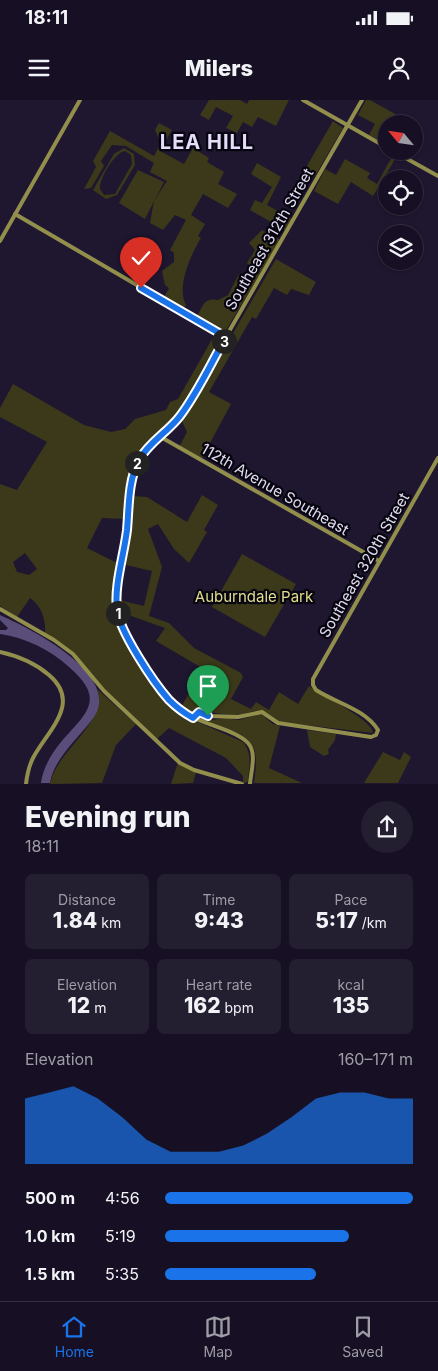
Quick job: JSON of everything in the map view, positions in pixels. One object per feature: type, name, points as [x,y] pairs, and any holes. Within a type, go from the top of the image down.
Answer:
[{"type":"street","points":[[0,241],[80,100]]},
{"type":"street","points":[[303,100],[378,142]]},
{"type":"street","name":"Southeast 312th Street","points":[[250,784],[253,753],[248,743],[239,737],[193,718],[179,709],[161,689],[123,631],[117,609],[117,596],[135,470],[145,450],[182,412],[362,100]]},
{"type":"street","points":[[409,160],[438,176]]},
{"type":"street","points":[[15,214],[226,337]]},
{"type":"street","name":"112th Avenue Southeast","points":[[159,436],[379,561]]},
{"type":"street","name":"Southeast 320th Street","points":[[193,718],[200,712],[208,716],[238,717],[262,712],[278,723],[371,737],[376,735],[377,728],[359,713],[320,692],[313,685],[313,677],[438,458]]},
{"type":"street","points":[[0,608],[54,640],[73,654],[104,691],[183,765],[242,784]]},
{"type":"street","points":[[0,652],[25,660],[43,670],[58,684],[64,696],[62,710],[33,758],[26,784]]},
{"type":"green space","points":[[209,100],[240,100],[247,104],[249,100],[289,100],[276,126],[258,117],[252,127],[243,122],[237,133],[226,128],[233,116],[216,107],[209,120],[200,115]]},
{"type":"green space","points":[[366,100],[370,100],[397,115],[378,115],[378,140],[369,135],[375,124],[358,115]]},
{"type":"green space","points":[[333,121],[343,128],[315,176],[304,171]]},
{"type":"green space","points":[[159,123],[172,130],[160,151],[184,164],[193,148],[209,158],[207,162],[224,172],[218,184],[237,194],[228,208],[203,194],[191,215],[205,224],[198,236],[201,238],[186,271],[183,298],[186,305],[183,309],[163,299],[169,288],[165,285],[162,271],[174,262],[174,253],[170,250],[186,220],[175,215],[163,230],[150,223],[154,201],[167,181],[150,172],[154,163],[126,146],[112,145],[101,161],[104,166],[91,188],[84,189],[96,167],[93,161],[110,131],[154,156],[161,143],[155,130]]},
{"type":"green space","points":[[124,148],[134,154],[135,165],[117,195],[106,199],[93,190],[114,154]],"holes":[[[125,151],[131,155],[132,164],[115,194],[104,195],[100,185],[112,161],[116,156]]]},
{"type":"green space","points":[[345,159],[370,173],[367,178],[377,184],[378,182],[378,188],[373,196],[351,182],[338,204],[314,191],[325,169],[336,175]]},
{"type":"green space","points":[[390,160],[395,160],[389,170],[385,170]]},
{"type":"green space","points":[[257,163],[281,177],[267,205],[292,219],[285,230],[250,210],[255,200],[262,203],[272,187],[251,174]]},
{"type":"green space","points":[[138,170],[164,182],[145,219],[119,203]]},
{"type":"green space","points":[[262,230],[280,240],[225,332],[222,333],[196,318],[206,301],[218,300],[228,295],[239,274],[249,277],[254,271],[247,263],[255,250],[249,243]]},
{"type":"green space","points":[[276,259],[316,282],[309,295],[291,289],[287,295],[274,288],[256,319],[252,317],[209,392],[231,404],[202,458],[179,447],[187,432],[181,419],[191,406]]},
{"type":"green space","points":[[215,334],[222,339],[181,412],[148,443],[138,458],[131,477],[126,519],[102,518],[87,548],[121,565],[117,584],[116,609],[123,636],[168,701],[178,711],[191,719],[243,742],[249,756],[248,781],[245,783],[243,782],[243,776],[226,758],[169,728],[157,739],[99,685],[83,664],[45,634],[42,614],[38,605],[30,598],[17,617],[0,606],[0,484],[17,490],[47,442],[0,417],[0,408],[13,384],[84,425],[111,432],[125,429],[135,419],[166,410],[170,402],[178,399]],"holes":[[[25,553],[37,569],[29,575],[17,572],[13,562]]]},
{"type":"green space","points":[[202,495],[218,505],[204,530],[207,532],[189,563],[174,549],[158,524],[148,529],[162,567],[149,616],[169,623],[194,648],[241,673],[243,677],[231,699],[251,709],[256,702],[269,710],[279,692],[298,704],[309,686],[365,721],[373,733],[280,722],[260,711],[236,715],[206,712],[190,713],[181,708],[202,668],[156,641],[165,628],[120,612],[118,607],[119,600],[144,606],[152,571],[126,565],[133,496],[147,497],[187,522]]},
{"type":"green space","name":"Auburndale Park","points":[[242,554],[296,584],[265,637],[212,607]]},
{"type":"green space","points":[[97,689],[136,724],[116,745],[102,783],[50,784],[61,760],[89,725],[95,714],[98,701]]},
{"type":"green space","points":[[261,714],[273,724],[280,726],[269,768],[302,783],[254,783],[256,758],[251,744],[246,738],[206,722],[198,716],[211,720],[227,718],[239,720]]},
{"type":"green space","points":[[307,730],[336,734],[335,740],[328,750],[329,754],[324,756],[310,747]]},
{"type":"green space","points":[[383,752],[400,760],[404,752],[411,757],[398,783],[364,783]]},
{"type":"green space","points":[[178,762],[196,772],[193,783],[171,784]]},
{"type":"shaded area","points":[[0,615],[31,630],[68,655],[84,669],[95,685],[99,701],[94,717],[56,765],[50,783],[41,783],[51,756],[85,714],[90,698],[81,679],[53,655],[28,641],[0,634],[0,630],[8,628],[0,620]]},
{"type":"district","name":"LEA HILL","points":[[207,142]]},
{"type":"route","points":[[141,288],[226,337],[182,412],[171,426],[145,450],[137,463],[132,486],[117,596],[118,616],[123,631],[165,695],[179,709],[193,718],[199,712],[208,716]]}]
